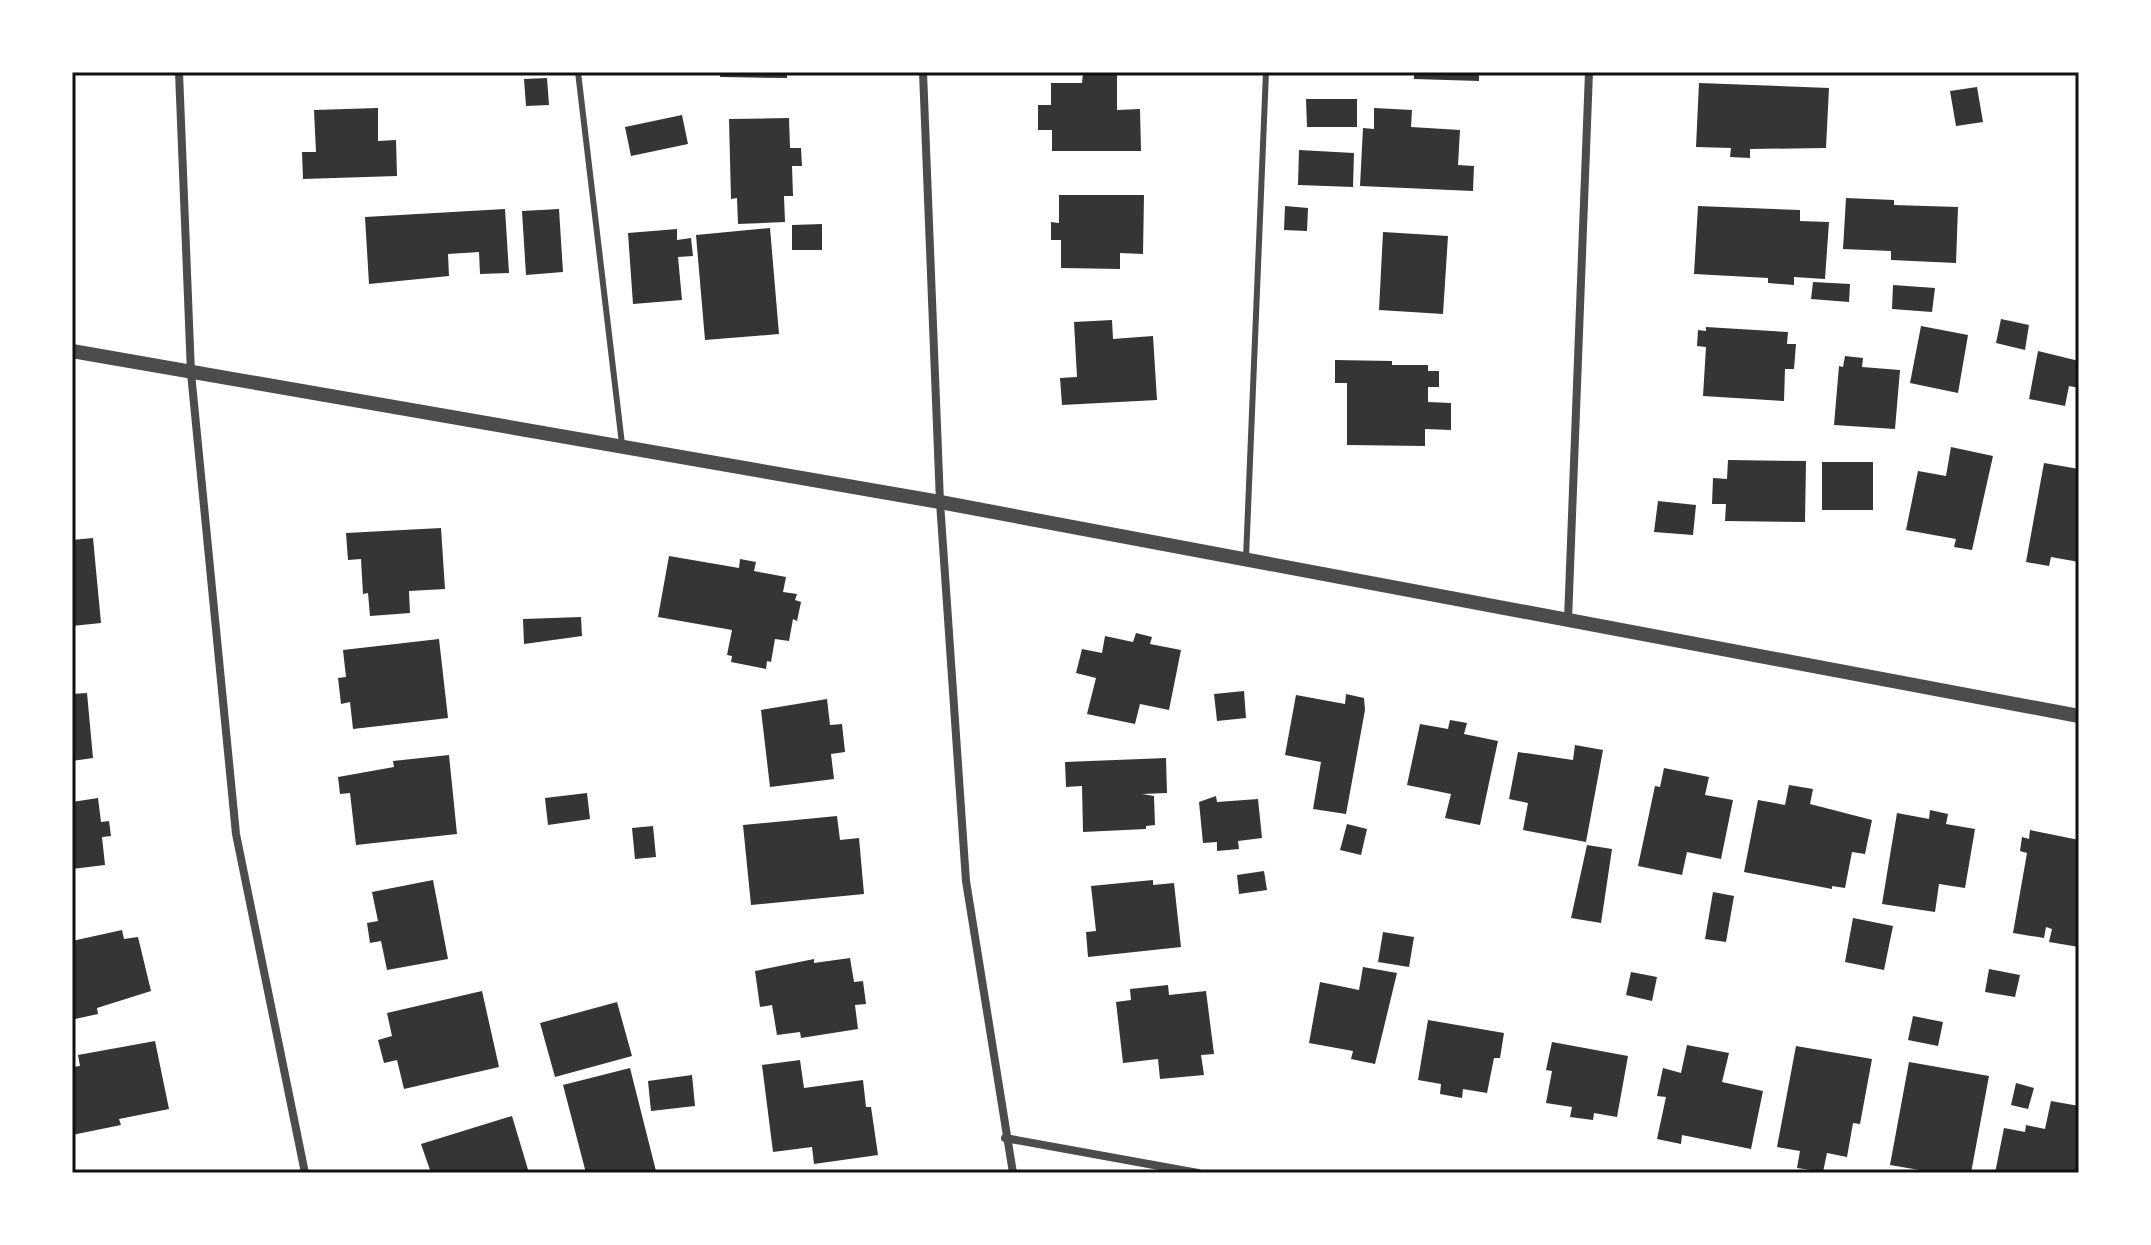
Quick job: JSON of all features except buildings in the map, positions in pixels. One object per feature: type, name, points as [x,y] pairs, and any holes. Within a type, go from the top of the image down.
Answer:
[{"type":"street","points":[[179,72],[191,373],[236,834],[305,1173]]},
{"type":"street","points":[[923,72],[940,502],[966,881],[1013,1173]]},
{"type":"street","points":[[1568,620],[1589,72]]},
{"type":"street","points":[[72,351],[940,502],[1246,562],[2079,716]]},
{"type":"street","points":[[1005,1138],[1198,1173]]},
{"type":"lane","points":[[578,72],[622,448]]},
{"type":"lane","points":[[1246,562],[1266,72]]}]
